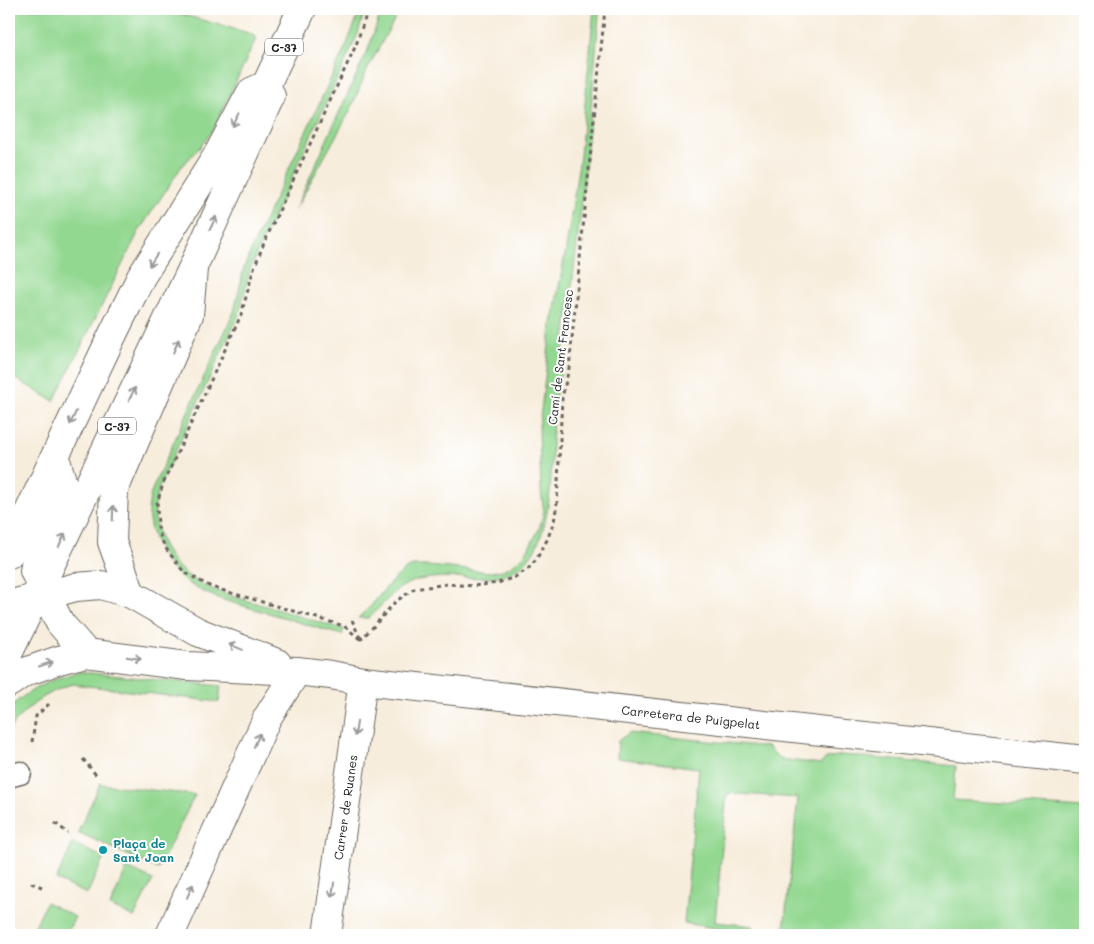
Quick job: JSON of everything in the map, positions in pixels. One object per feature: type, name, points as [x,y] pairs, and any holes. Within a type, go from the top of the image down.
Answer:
[{"type":"street","name":"C-37","points":[[9,554],[109,342],[142,277],[217,156],[251,92],[266,84],[302,9]]},
{"type":"street","name":"C-37","points":[[9,652],[41,592],[271,96],[266,84]]},
{"type":"street","points":[[131,594],[112,542],[114,490],[189,315],[193,267]]},
{"type":"street","points":[[56,457],[64,487],[38,544],[34,571],[41,592],[60,623],[86,653]]},
{"type":"street","points":[[9,612],[19,602],[41,592],[101,585],[131,594],[198,632],[297,671]]},
{"type":"street","points":[[9,683],[25,672],[86,653],[187,666],[297,671]]},
{"type":"street","points":[[170,935],[267,718],[297,671]]},
{"type":"street","name":"Carretera de Puigpelat","points":[[297,671],[363,681],[1085,760]]},
{"type":"street","name":"Carrer de Ruanes","points":[[327,935],[363,681]]},
{"type":"path","points":[[360,639],[344,626],[197,581],[184,572],[161,539],[158,527],[157,504],[163,484],[241,315],[254,268],[264,243],[356,45],[368,9]]},
{"type":"path","name":"Camí de Sant Francesc","points":[[360,639],[395,602],[414,589],[448,584],[485,586],[515,577],[528,570],[547,540],[554,522],[557,503],[562,398],[570,368],[605,9]]},
{"type":"path","points":[[352,620],[360,639]]},
{"type":"path","points":[[14,774],[31,746],[36,716],[52,700]]},
{"type":"path","points":[[83,759],[96,775]]},
{"type":"path","points":[[55,823],[68,833]]},
{"type":"path","points":[[31,883],[42,887]]},
{"type":"green space","points":[[9,9],[163,9],[252,34],[256,39],[213,130],[182,166],[139,231],[54,401],[9,375]]},
{"type":"green space","points":[[359,9],[365,9],[358,34],[250,269],[239,314],[159,487],[155,509],[157,528],[162,543],[170,558],[192,579],[235,597],[344,629],[342,635],[236,604],[203,592],[175,572],[164,558],[152,534],[148,513],[151,492],[234,312],[244,268],[256,239],[346,46]]},
{"type":"green space","points":[[382,9],[400,9],[367,70],[351,109],[295,210],[369,47]]},
{"type":"green space","points":[[594,9],[599,9],[599,14],[587,152],[559,382],[554,404],[552,464],[548,508],[543,529],[534,552],[521,566],[506,574],[490,577],[434,578],[415,581],[401,587],[368,618],[358,618],[389,584],[407,568],[428,566],[491,572],[502,570],[510,567],[525,555],[539,529],[544,511],[541,492],[539,426],[551,329],[566,249],[580,156]]},
{"type":"green space","points":[[80,672],[221,686],[219,702],[72,684],[45,696],[29,708],[9,730],[9,708],[17,701],[42,685],[60,677]]},
{"type":"green space","points":[[629,733],[768,747],[780,759],[821,764],[826,758],[843,755],[956,766],[953,800],[1085,808],[1085,935],[781,935],[778,929],[784,929],[798,798],[727,793],[715,922],[753,926],[753,935],[720,935],[721,929],[684,923],[699,768],[617,758],[618,741]]},
{"type":"green space","points":[[100,784],[195,795],[158,869],[78,832]]},
{"type":"green space","points":[[73,843],[104,858],[87,894],[56,880]]},
{"type":"green space","points":[[127,868],[153,880],[134,917],[110,906]]},
{"type":"green space","points":[[46,902],[75,917],[66,935],[31,935]]},
{"type":"place","name":"Plaça de Sant Joan","points":[[103,850]]}]
